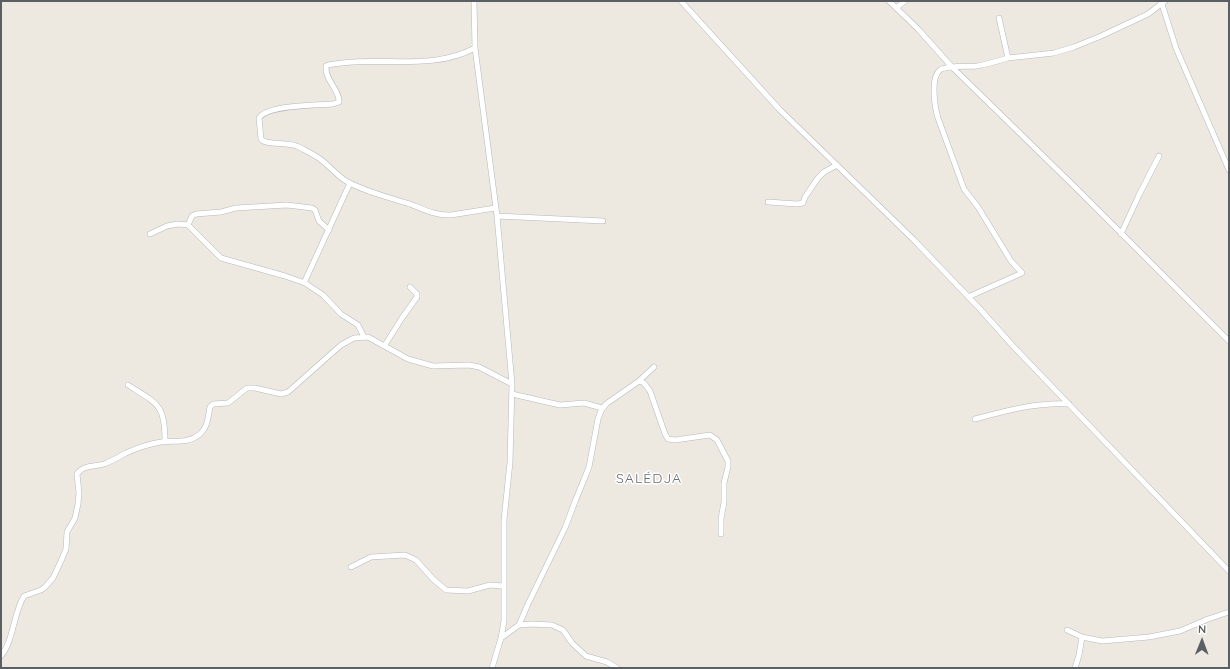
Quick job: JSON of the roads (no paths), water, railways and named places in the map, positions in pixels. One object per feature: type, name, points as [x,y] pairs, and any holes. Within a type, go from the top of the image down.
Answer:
[{"type":"street","points":[[474,1],[475,48],[480,92],[488,140],[512,384],[510,462],[504,520],[504,621],[501,638],[492,668]]},
{"type":"street","points":[[681,1],[766,95],[913,239],[1229,571]]},
{"type":"street","points":[[889,1],[918,29],[952,67],[1229,341]]},
{"type":"street","points":[[896,8],[905,1]]},
{"type":"street","points":[[968,297],[1022,272],[1011,261],[978,207],[964,189],[935,108],[935,80],[939,71],[952,67],[976,66],[1008,58],[1054,53],[1102,36],[1148,14],[1163,2]]},
{"type":"street","points":[[1163,2],[1164,13],[1179,55],[1229,170]]},
{"type":"street","points":[[1000,18],[1008,58]]},
{"type":"street","points":[[475,48],[460,54],[437,60],[349,62],[328,65],[326,66],[326,74],[339,97],[337,103],[289,107],[271,110],[264,113],[259,117],[261,139],[263,142],[296,145],[316,156],[350,183],[391,199],[444,215],[495,208]]},
{"type":"street","points":[[1121,234],[1159,156]]},
{"type":"street","points":[[768,202],[790,204],[803,203],[805,197],[818,178],[824,172],[837,165]]},
{"type":"street","points":[[304,283],[350,183]]},
{"type":"street","points":[[188,225],[192,216],[196,214],[221,212],[236,208],[287,205],[312,208],[315,210],[319,221],[329,230]]},
{"type":"street","points":[[496,216],[603,221]]},
{"type":"street","points":[[150,234],[167,226],[178,224],[188,225],[221,258],[285,276],[304,283],[323,295],[341,314],[358,325],[364,337]]},
{"type":"street","points":[[385,345],[417,297],[417,294],[410,287]]},
{"type":"street","points":[[1,656],[7,648],[19,606],[24,596],[46,587],[53,578],[61,561],[66,549],[67,532],[77,510],[79,493],[77,474],[79,471],[85,468],[104,464],[149,445],[165,442],[188,441],[198,436],[207,424],[211,405],[214,403],[228,403],[241,391],[247,388],[255,388],[281,394],[288,392],[341,346],[354,338],[368,337],[408,359],[433,366],[469,365],[479,367],[512,384]]},
{"type":"street","points":[[519,625],[565,528],[584,482],[589,467],[598,419],[602,408],[616,396],[639,381],[654,367]]},
{"type":"street","points":[[639,381],[644,383],[650,391],[664,434],[668,439],[674,440],[710,435],[714,437],[722,447],[728,460],[728,467],[724,483],[721,534]]},
{"type":"street","points":[[128,385],[154,401],[159,407],[165,421],[165,442]]},
{"type":"street","points":[[512,394],[560,405],[584,403],[602,408]]},
{"type":"street","points":[[974,419],[1004,411],[1041,404],[1069,404]]},
{"type":"street","points":[[351,567],[371,557],[405,555],[416,560],[433,579],[446,590],[468,591],[490,585],[504,586]]},
{"type":"street","points":[[1067,630],[1082,637],[1102,641],[1149,637],[1180,632],[1208,619],[1229,612]]},
{"type":"street","points":[[501,638],[519,625],[547,624],[563,630],[572,643],[586,656],[607,662],[617,668]]},
{"type":"street","points":[[1075,668],[1080,655],[1082,637]]},
{"type":"district","name":"SALÉDJA","points":[[649,479]]}]
